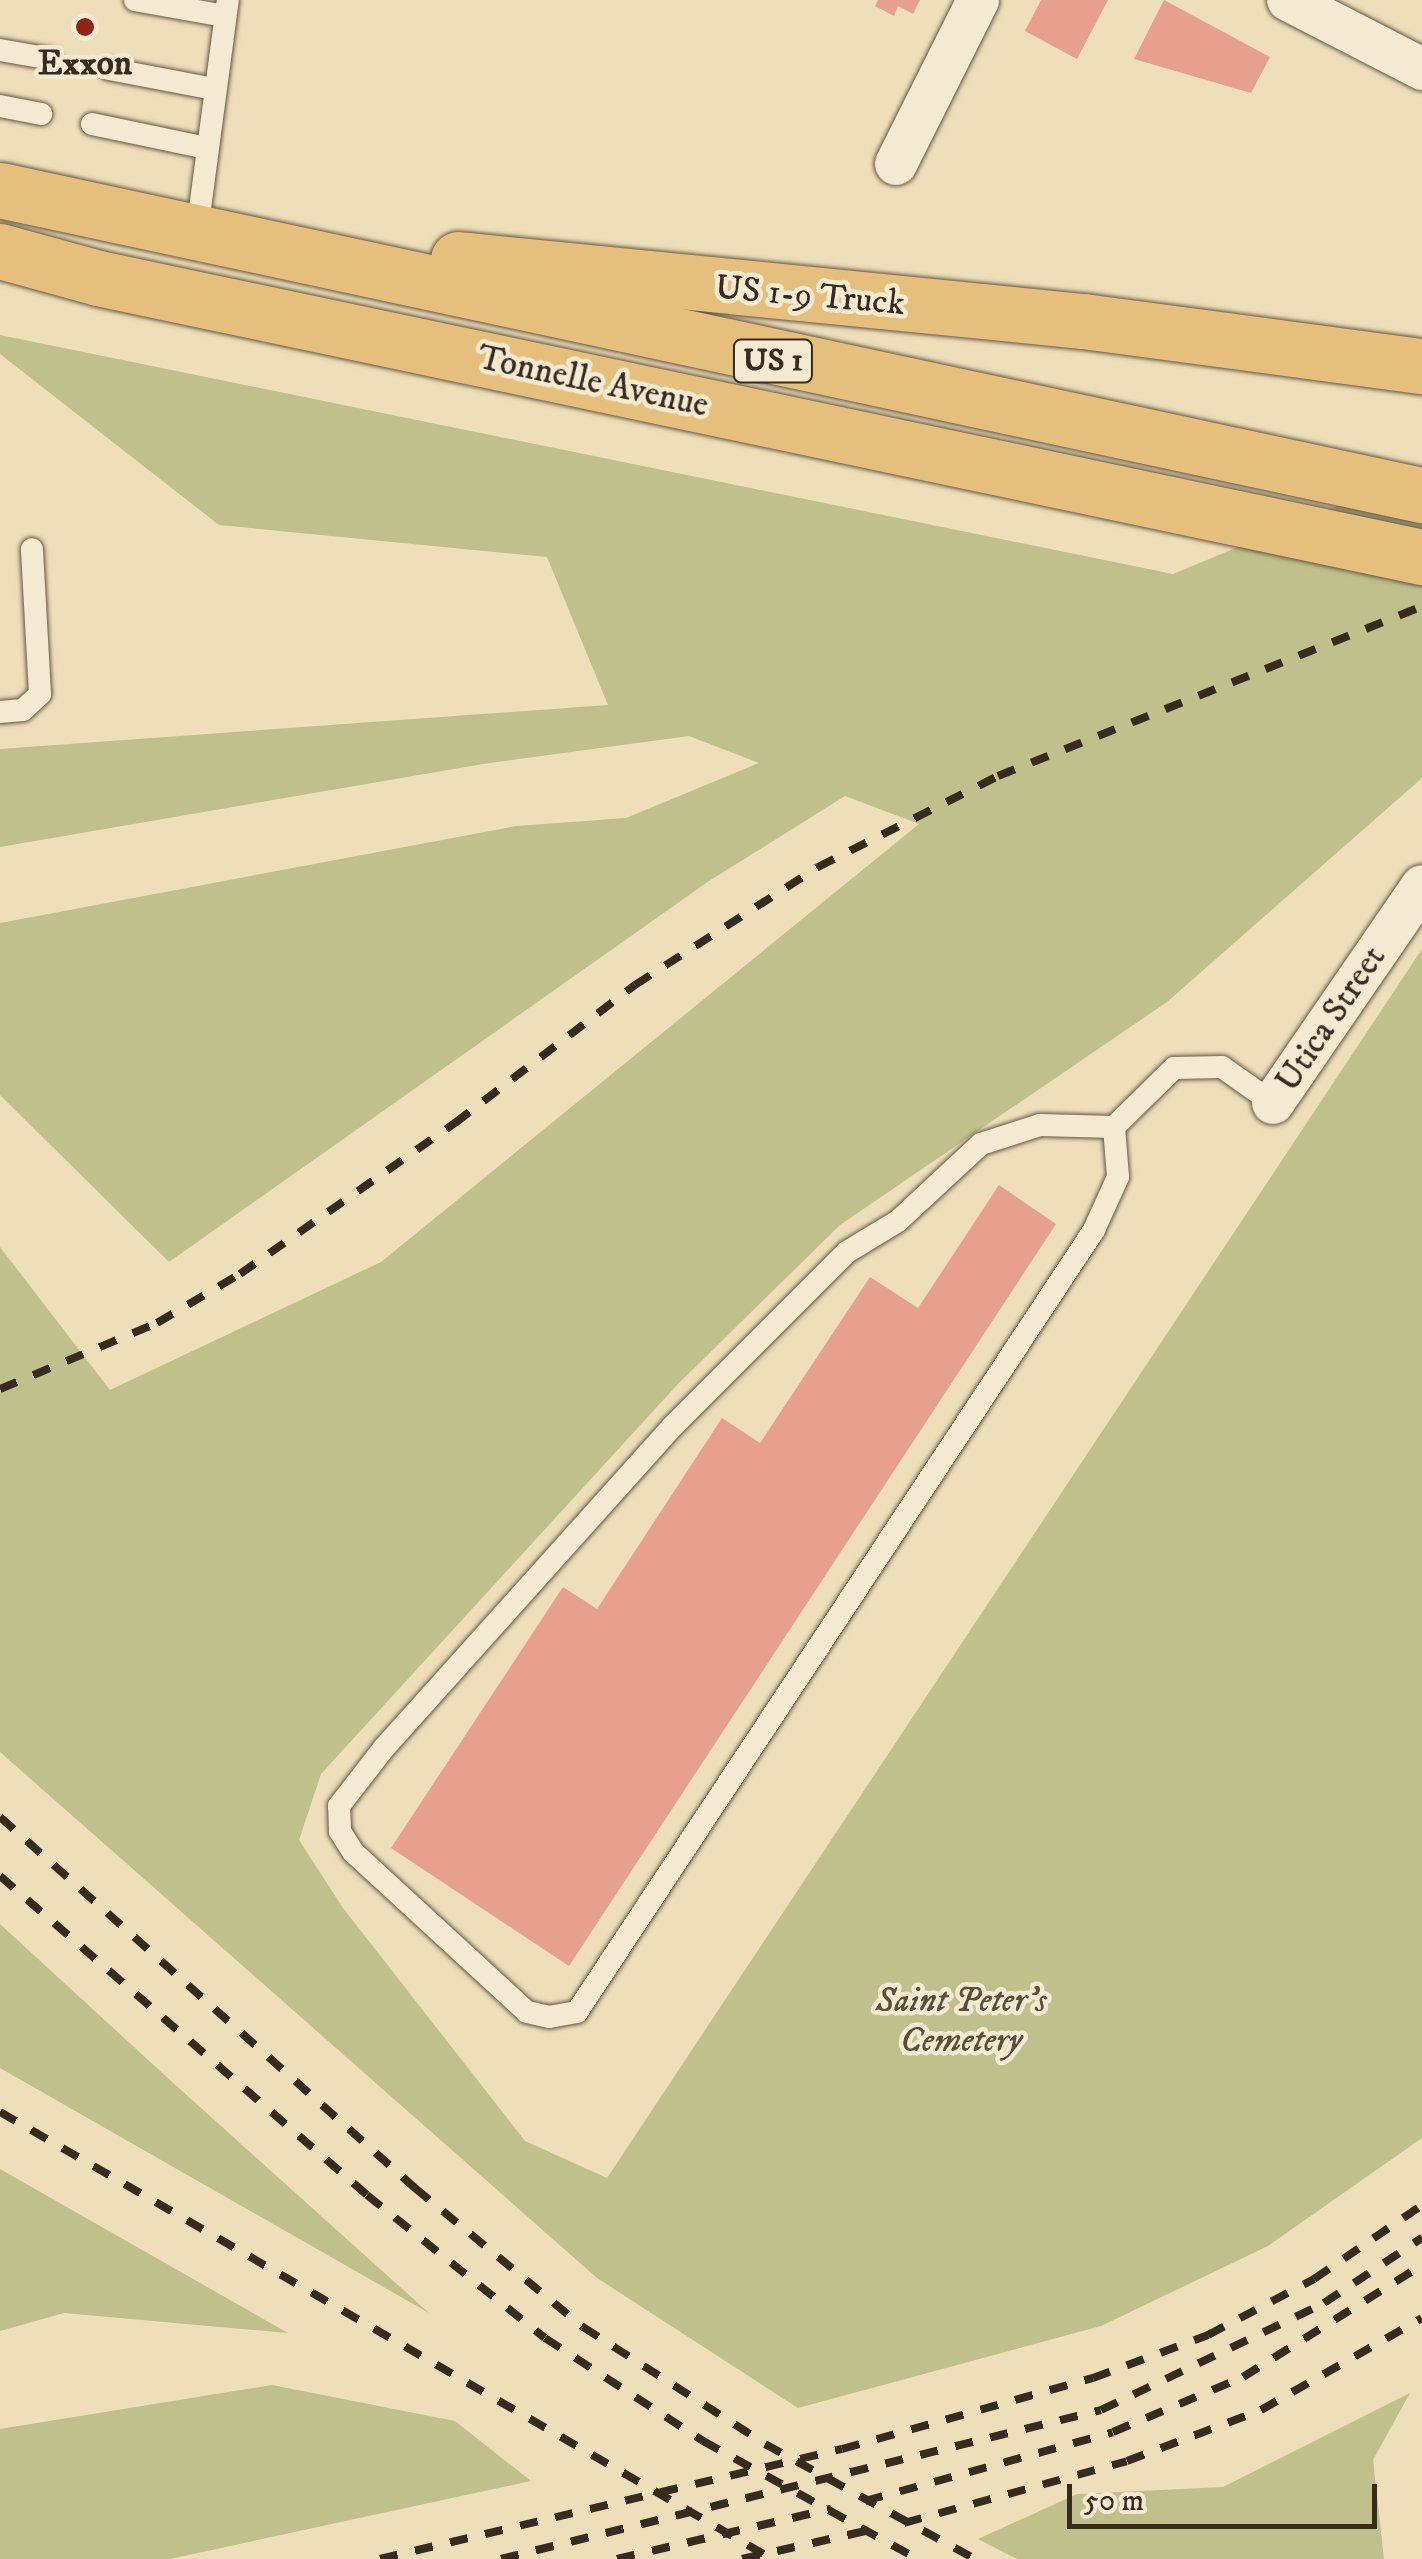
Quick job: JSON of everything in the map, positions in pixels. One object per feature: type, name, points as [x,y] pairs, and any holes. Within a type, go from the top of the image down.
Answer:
[{"type":"highway","name":"Tonnelle Avenue","points":[[0,190],[1422,495]]},
{"type":"highway","name":"US 1-9 Truck","points":[[197,231],[1334,352],[1422,366]]},
{"type":"highway","name":"Tonnelle Avenue","points":[[0,251],[98,278],[1422,557]]},
{"type":"street","points":[[896,164],[978,0]]},
{"type":"street","points":[[1288,0],[1422,69]]},
{"type":"street","name":"Utica Street","points":[[1273,1103],[1422,886]]},
{"type":"lane","points":[[136,0],[226,8],[197,231]]},
{"type":"lane","points":[[0,50],[51,59]]},
{"type":"lane","points":[[108,69],[214,89]]},
{"type":"lane","points":[[0,106],[41,114]]},
{"type":"lane","points":[[92,124],[207,148]]},
{"type":"lane","points":[[0,712],[23,710],[40,694],[32,549]]},
{"type":"lane","points":[[1114,1127],[1118,1177],[1094,1230],[578,2012],[548,2017],[526,2012],[353,1852],[340,1832],[339,1806],[672,1427],[847,1252],[898,1221],[982,1144],[1040,1125],[1114,1127],[1174,1068],[1222,1067],[1273,1103]]},
{"type":"green space","name":"Saint Peter's Cemetery","points":[[0,335],[1173,574],[1422,471],[1422,778],[1167,1002],[840,1225],[677,1385],[321,1774],[299,1840],[343,1908],[525,2141],[607,2178],[1422,949],[1422,2138],[1268,2246],[1101,2326],[798,2408],[597,2278],[0,1752],[0,1247],[110,1390],[381,1262],[919,824],[845,796],[709,881],[169,1262],[0,1095],[0,923],[516,826],[626,818],[759,763],[689,736],[483,764],[0,847],[0,749],[608,705],[547,557],[219,525],[0,354]]},
{"type":"green space","points":[[0,1924],[171,2081],[429,2313],[0,2068]]},
{"type":"green space","points":[[0,2169],[288,2333],[64,2313],[0,2331]]},
{"type":"green space","points":[[272,2385],[455,2421],[531,2481],[170,2559],[0,2559],[0,2429]]},
{"type":"green space","points":[[1410,2393],[1373,2460],[1384,2559],[1017,2559],[978,2539],[1077,2494],[1223,2487]]},
{"type":"building","points":[[878,0],[920,0],[913,14],[898,6],[894,16],[875,6]]},
{"type":"building","points":[[1041,0],[1108,0],[1077,59],[1025,31]]},
{"type":"building","points":[[1164,0],[1270,57],[1251,93],[1134,59]]},
{"type":"building","points":[[999,1185],[1056,1224],[569,1966],[391,1848],[563,1587],[597,1609],[722,1418],[760,1443],[870,1277],[918,1308]]},
{"type":"railway","points":[[0,1389],[157,1323],[240,1274],[455,1123],[635,985],[818,867],[998,776],[1422,606]]},
{"type":"railway","points":[[0,1817],[415,2188],[583,2327],[765,2444],[975,2559]]},
{"type":"railway","points":[[0,1876],[367,2195],[545,2338],[703,2441],[918,2559]]},
{"type":"railway","points":[[0,2112],[772,2559]]},
{"type":"railway","points":[[380,2559],[842,2449],[1093,2378],[1208,2335],[1314,2279],[1422,2205]]},
{"type":"railway","points":[[501,2559],[1101,2410],[1324,2303],[1422,2238]]},
{"type":"railway","points":[[865,2501],[1113,2432],[1243,2377],[1422,2265]]},
{"type":"railway","points":[[904,2523],[1127,2461],[1261,2410],[1422,2318]]},
{"type":"railway","points":[[617,2559],[831,2509]]},
{"type":"railway","points":[[742,2559],[870,2530]]},
{"type":"place","name":"Exxon","points":[[85,27]]}]
